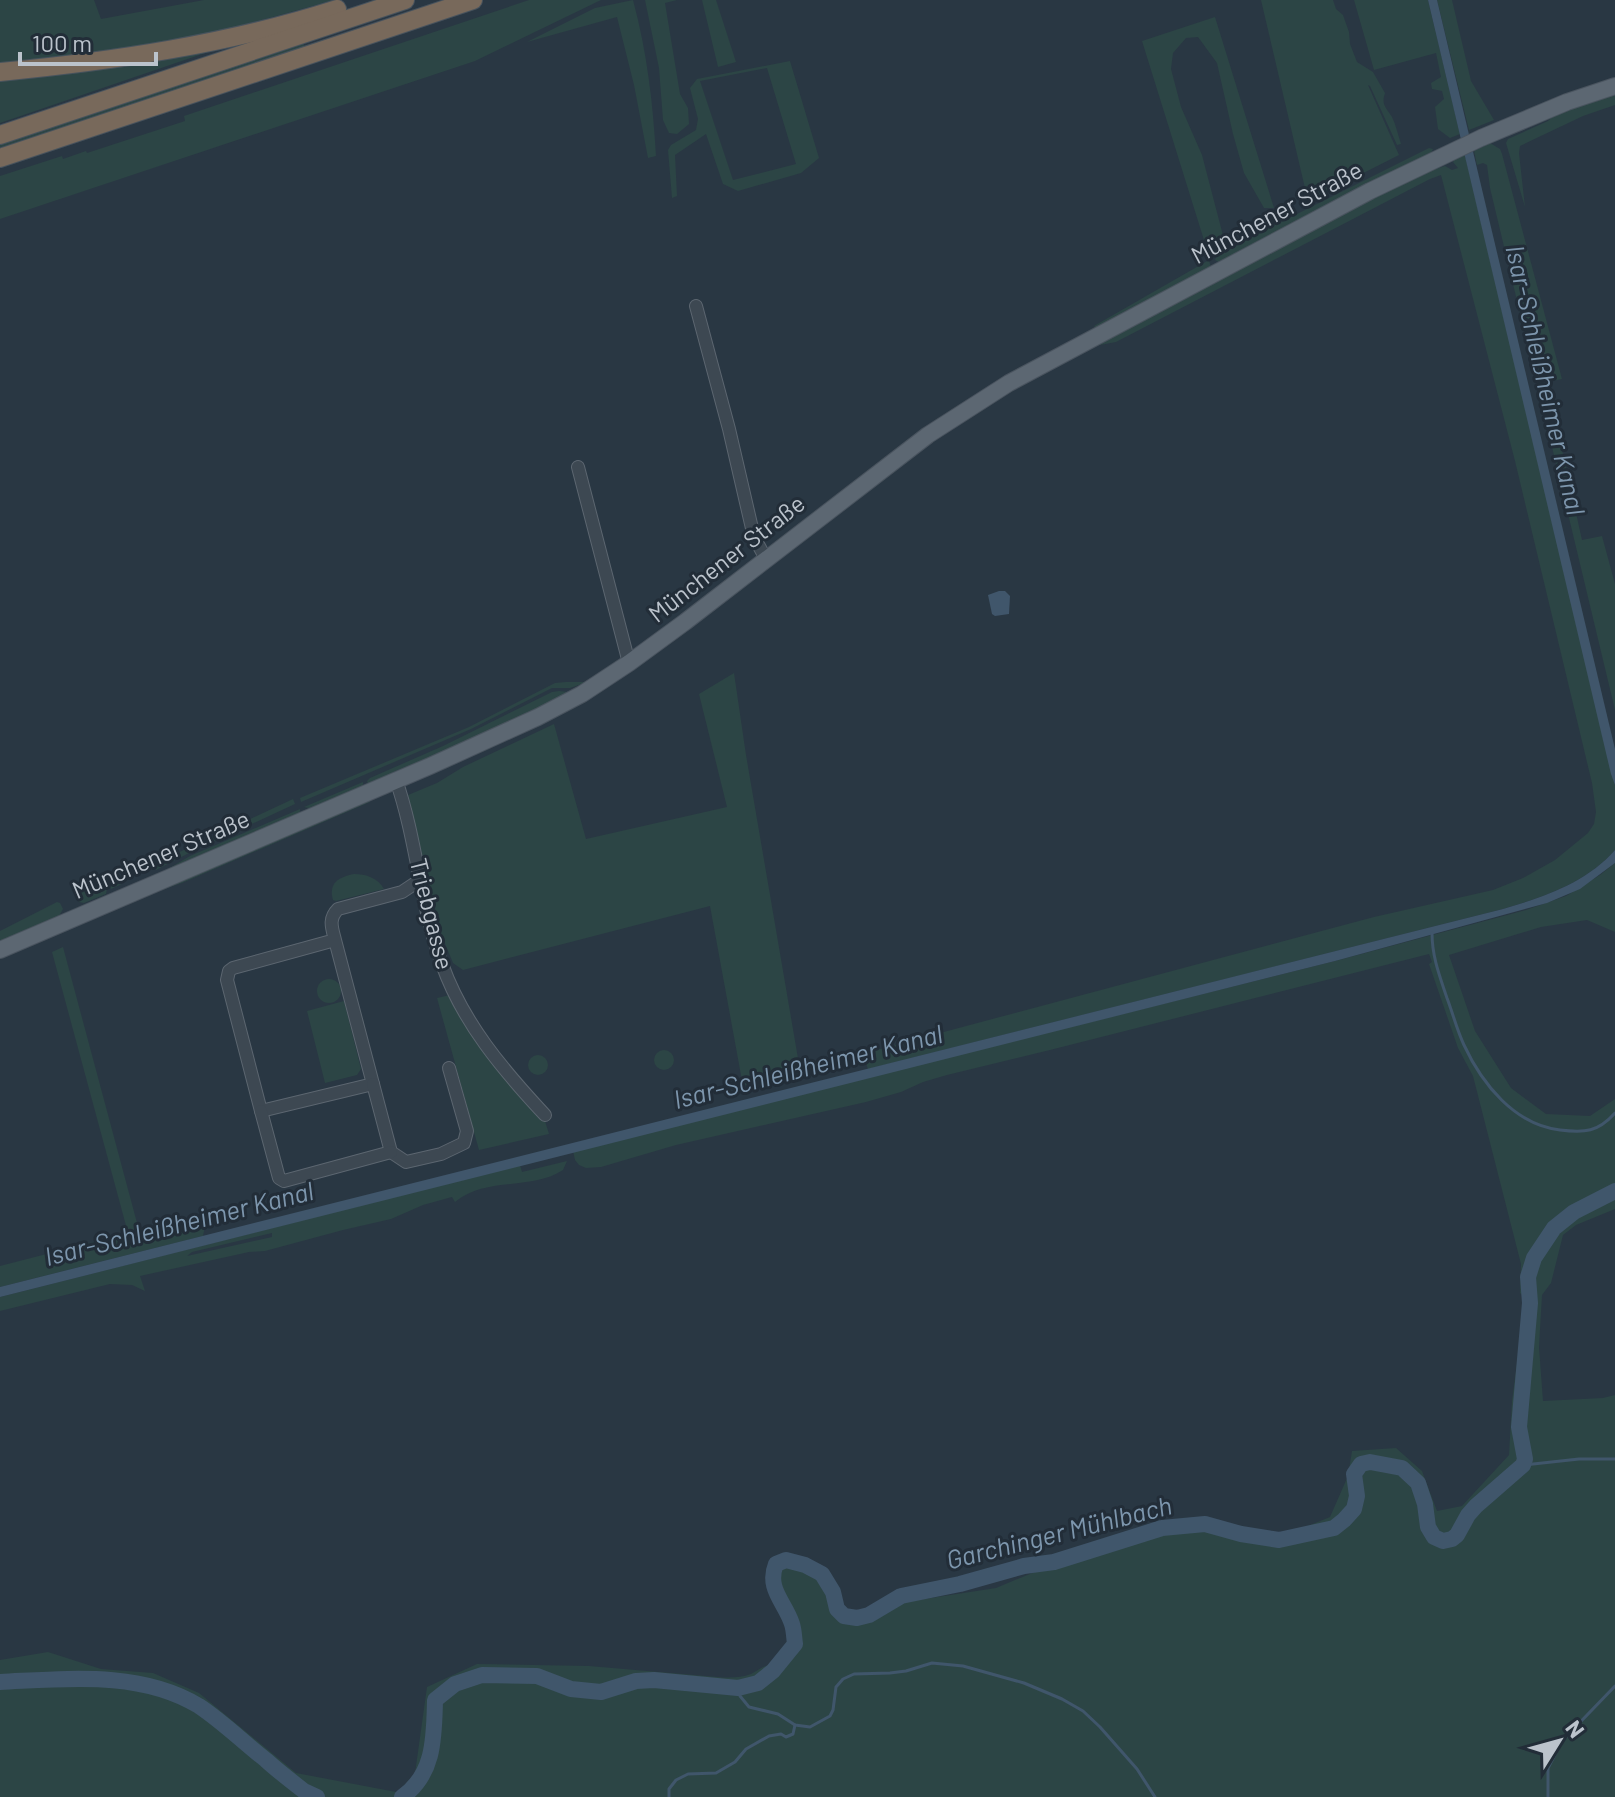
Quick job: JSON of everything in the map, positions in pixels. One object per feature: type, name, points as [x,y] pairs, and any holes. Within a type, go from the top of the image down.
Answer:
[{"type":"highway","points":[[0,158],[473,0]]},
{"type":"highway","points":[[0,72],[159,52],[245,34],[343,7],[397,3]]},
{"type":"highway","points":[[0,135],[397,3]]},
{"type":"main road","name":"Münchener Straße","points":[[0,950],[396,780],[538,717],[582,694],[685,622],[934,430],[1009,383],[1320,217],[1454,151],[1567,102],[1615,86]]},
{"type":"street","points":[[696,306],[754,537],[766,559]]},
{"type":"street","points":[[578,467],[628,659]]},
{"type":"street","name":"Triebgasse","points":[[396,780],[441,961],[451,987],[481,1039],[545,1115]]},
{"type":"street","points":[[420,880],[402,892],[338,909],[331,923],[391,1152],[406,1162],[441,1154],[464,1143],[467,1131],[449,1068]]},
{"type":"street","points":[[335,940],[229,971],[227,980],[261,1111],[279,1178],[284,1181],[391,1152]]},
{"type":"street","points":[[261,1111],[373,1084]]},
{"type":"green space","points":[[0,0],[94,0],[101,19],[204,0],[333,0],[182,38],[0,63]]},
{"type":"green space","points":[[529,0],[601,0],[475,61],[0,219],[0,176],[62,156],[63,159],[87,153],[185,121],[184,116]]},
{"type":"green space","points":[[633,0],[646,58],[653,117],[656,156],[648,158],[617,17],[527,42],[595,8]]},
{"type":"green space","points":[[645,0],[677,0],[665,3],[680,94],[688,108],[689,124],[677,134],[669,133],[663,120],[659,68]]},
{"type":"green space","points":[[702,0],[716,0],[736,62],[718,67]]},
{"type":"green space","points":[[1261,0],[1333,0],[1336,9],[1343,15],[1357,62],[1373,72],[1385,93],[1384,103],[1401,144],[1397,145],[1368,85],[1399,155],[1308,201]]},
{"type":"green space","points":[[1354,0],[1428,0],[1460,134],[1450,138],[1438,129],[1435,107],[1444,99],[1442,91],[1432,89],[1431,83],[1441,77],[1436,53],[1374,70]]},
{"type":"green space","points":[[1437,0],[1452,0],[1471,81],[1494,120],[1469,130]]},
{"type":"green space","points":[[1215,17],[1274,208],[1264,208],[1244,173],[1217,63],[1198,37],[1186,38],[1173,53],[1171,69],[1181,107],[1202,155],[1225,243],[1208,253],[1142,41]]},
{"type":"green space","points":[[303,42],[305,48],[0,150],[0,143]]},
{"type":"green space","points":[[211,51],[0,123],[0,78]]},
{"type":"green space","points":[[790,61],[819,158],[801,173],[738,191],[723,184],[706,134],[675,155],[677,196],[672,198],[668,150],[696,130],[698,119],[690,88],[697,79]],"holes":[[[767,68],[796,164],[733,180],[700,81]]]},
{"type":"green space","points":[[1615,92],[1615,105],[1583,116],[1520,146],[1525,207],[1506,143],[1508,139],[1548,121],[1554,115]]},
{"type":"green space","points":[[1490,143],[1502,154],[1562,379],[1547,382],[1582,540],[1602,536],[1615,584],[1615,710],[1487,165],[1477,165],[1474,151]]},
{"type":"green space","points":[[1429,148],[1433,149],[1430,155],[1220,263],[1215,260],[1265,230]]},
{"type":"green space","points":[[1465,155],[1615,785],[1615,850],[1578,880],[1549,894],[1503,909],[868,1069],[865,1061],[857,1063],[854,1056],[1374,917],[1493,890],[1555,860],[1588,833],[1594,824],[1596,812],[1592,783],[1515,461],[1441,175],[1116,342],[1099,343],[1409,178],[1445,166],[1452,170],[1458,168],[1454,160]]},
{"type":"green space","points":[[1209,260],[1211,268],[1096,328],[1094,326]]},
{"type":"green space","points":[[734,673],[800,1070],[743,1086],[710,906],[463,970],[453,963],[441,934],[408,795],[554,724],[586,839],[727,807],[699,694]]},
{"type":"green space","points":[[588,682],[570,688],[552,688],[471,729],[301,802],[300,798],[469,727],[555,683]]},
{"type":"green space","points":[[559,691],[568,692],[539,709],[368,785],[370,778]]},
{"type":"green space","points":[[363,782],[363,786],[313,809],[304,807]]},
{"type":"green space","points":[[368,798],[370,802],[182,883],[134,899]]},
{"type":"green space","points":[[293,799],[295,804],[156,870],[156,863]]},
{"type":"green space","points":[[300,809],[300,813],[168,869],[190,856]]},
{"type":"green space","points":[[1615,863],[1615,932],[1587,920],[1541,927],[1449,955],[1475,1031],[1511,1088],[1546,1114],[1590,1116],[1615,1099],[1615,1209],[1576,1225],[1563,1235],[1551,1283],[1542,1295],[1539,1347],[1543,1401],[1615,1395],[1615,1797],[0,1797],[0,1660],[48,1652],[101,1669],[153,1673],[199,1693],[296,1773],[412,1795],[427,1687],[477,1664],[589,1666],[726,1678],[751,1674],[789,1657],[801,1642],[777,1584],[776,1574],[787,1566],[800,1568],[817,1577],[825,1588],[837,1619],[854,1625],[905,1602],[996,1588],[1121,1536],[1205,1523],[1276,1539],[1330,1517],[1348,1476],[1352,1451],[1396,1448],[1422,1471],[1437,1511],[1462,1506],[1509,1455],[1512,1401],[1524,1309],[1520,1293],[1521,1264],[1473,1076],[1458,1048],[1429,964],[1432,962],[1429,954],[947,1075],[866,1102],[676,1145],[601,1167],[579,1165],[573,1151],[1335,961],[1526,910],[1566,896]]},
{"type":"green space","points":[[354,874],[371,877],[384,889],[333,900],[333,885]]},
{"type":"green space","points":[[122,884],[107,888],[106,894],[84,903],[75,897],[90,887]]},
{"type":"green space","points":[[57,902],[63,909],[59,916],[0,943],[0,931]]},
{"type":"green space","points":[[63,947],[140,1234],[204,1219],[205,1226],[203,1236],[0,1287],[0,1266],[128,1233],[52,952]]},
{"type":"green space","points":[[329,979],[340,986],[341,991],[334,1002],[329,1003],[318,996],[317,991],[324,980]]},
{"type":"green space","points":[[450,995],[512,1085],[545,1121],[549,1134],[479,1150],[437,998]]},
{"type":"green space","points":[[344,1001],[361,1069],[357,1075],[325,1083],[307,1011]]},
{"type":"green space","points":[[664,1050],[671,1053],[674,1060],[671,1067],[664,1070],[657,1067],[654,1060],[657,1053]]},
{"type":"green space","points":[[538,1055],[545,1058],[548,1065],[545,1072],[538,1075],[531,1072],[528,1065],[531,1058]]},
{"type":"green space","points":[[567,1161],[563,1170],[537,1180],[480,1189],[455,1202],[452,1197],[391,1219],[265,1251],[140,1276],[145,1291],[132,1285],[110,1284],[0,1311],[0,1297],[520,1165],[522,1172]],"holes":[[[272,1233],[272,1237],[187,1256],[192,1252]]]},
{"type":"water","points":[[1428,0],[1437,0],[1615,749],[1615,785],[1611,774]]},
{"type":"water","points":[[1005,591],[1010,596],[1009,614],[995,616],[988,595]]},
{"type":"water","points":[[1615,850],[1615,863],[1580,889],[1547,903],[1335,961],[0,1297],[0,1287],[1503,909],[1549,894],[1578,880]]},
{"type":"waterway","points":[[1432,933],[1437,967],[1462,1039],[1480,1074],[1502,1100],[1529,1120],[1560,1130],[1590,1130],[1615,1113]]},
{"type":"waterway","name":"Garchinger Mühlbach","points":[[402,1797],[413,1788],[427,1766],[433,1740],[435,1700],[455,1684],[482,1675],[537,1676],[571,1689],[601,1692],[636,1681],[738,1688],[758,1683],[773,1671],[795,1644],[792,1624],[773,1581],[776,1564],[786,1560],[822,1574],[833,1592],[837,1609],[844,1616],[857,1618],[869,1615],[901,1596],[1024,1566],[1054,1562],[1162,1528],[1205,1524],[1279,1540],[1334,1528],[1354,1509],[1357,1496],[1354,1474],[1361,1464],[1370,1462],[1402,1468],[1418,1483],[1428,1527],[1434,1537],[1443,1541],[1452,1539],[1476,1506],[1523,1465],[1525,1459],[1519,1427],[1530,1303],[1528,1277],[1534,1258],[1554,1228],[1574,1212],[1615,1191]]},
{"type":"waterway","points":[[1523,1465],[1615,1459]]},
{"type":"waterway","points":[[738,1688],[749,1707],[778,1714],[795,1725],[810,1727],[830,1716],[836,1687],[854,1674],[906,1671],[932,1663],[963,1666],[1024,1683],[1083,1711],[1137,1769],[1155,1797]]},
{"type":"waterway","name":"Garchinger Mühlbach","points":[[0,1682],[102,1679],[152,1687],[176,1695],[208,1712],[304,1791],[317,1797]]},
{"type":"waterway","points":[[1548,1797],[1548,1768],[1562,1741],[1615,1686]]},
{"type":"waterway","points":[[669,1797],[669,1789],[676,1780],[688,1774],[716,1773],[735,1762],[746,1749],[769,1736],[781,1734],[786,1737],[793,1734],[795,1725]]},
{"type":"water label","name":"Isar-Schleißheimer Kanal","points":[[1545,380]]},
{"type":"water label","name":"Isar-Schleißheimer Kanal","points":[[808,1067]]},
{"type":"water label","name":"Isar-Schleißheimer Kanal","points":[[179,1224]]}]
